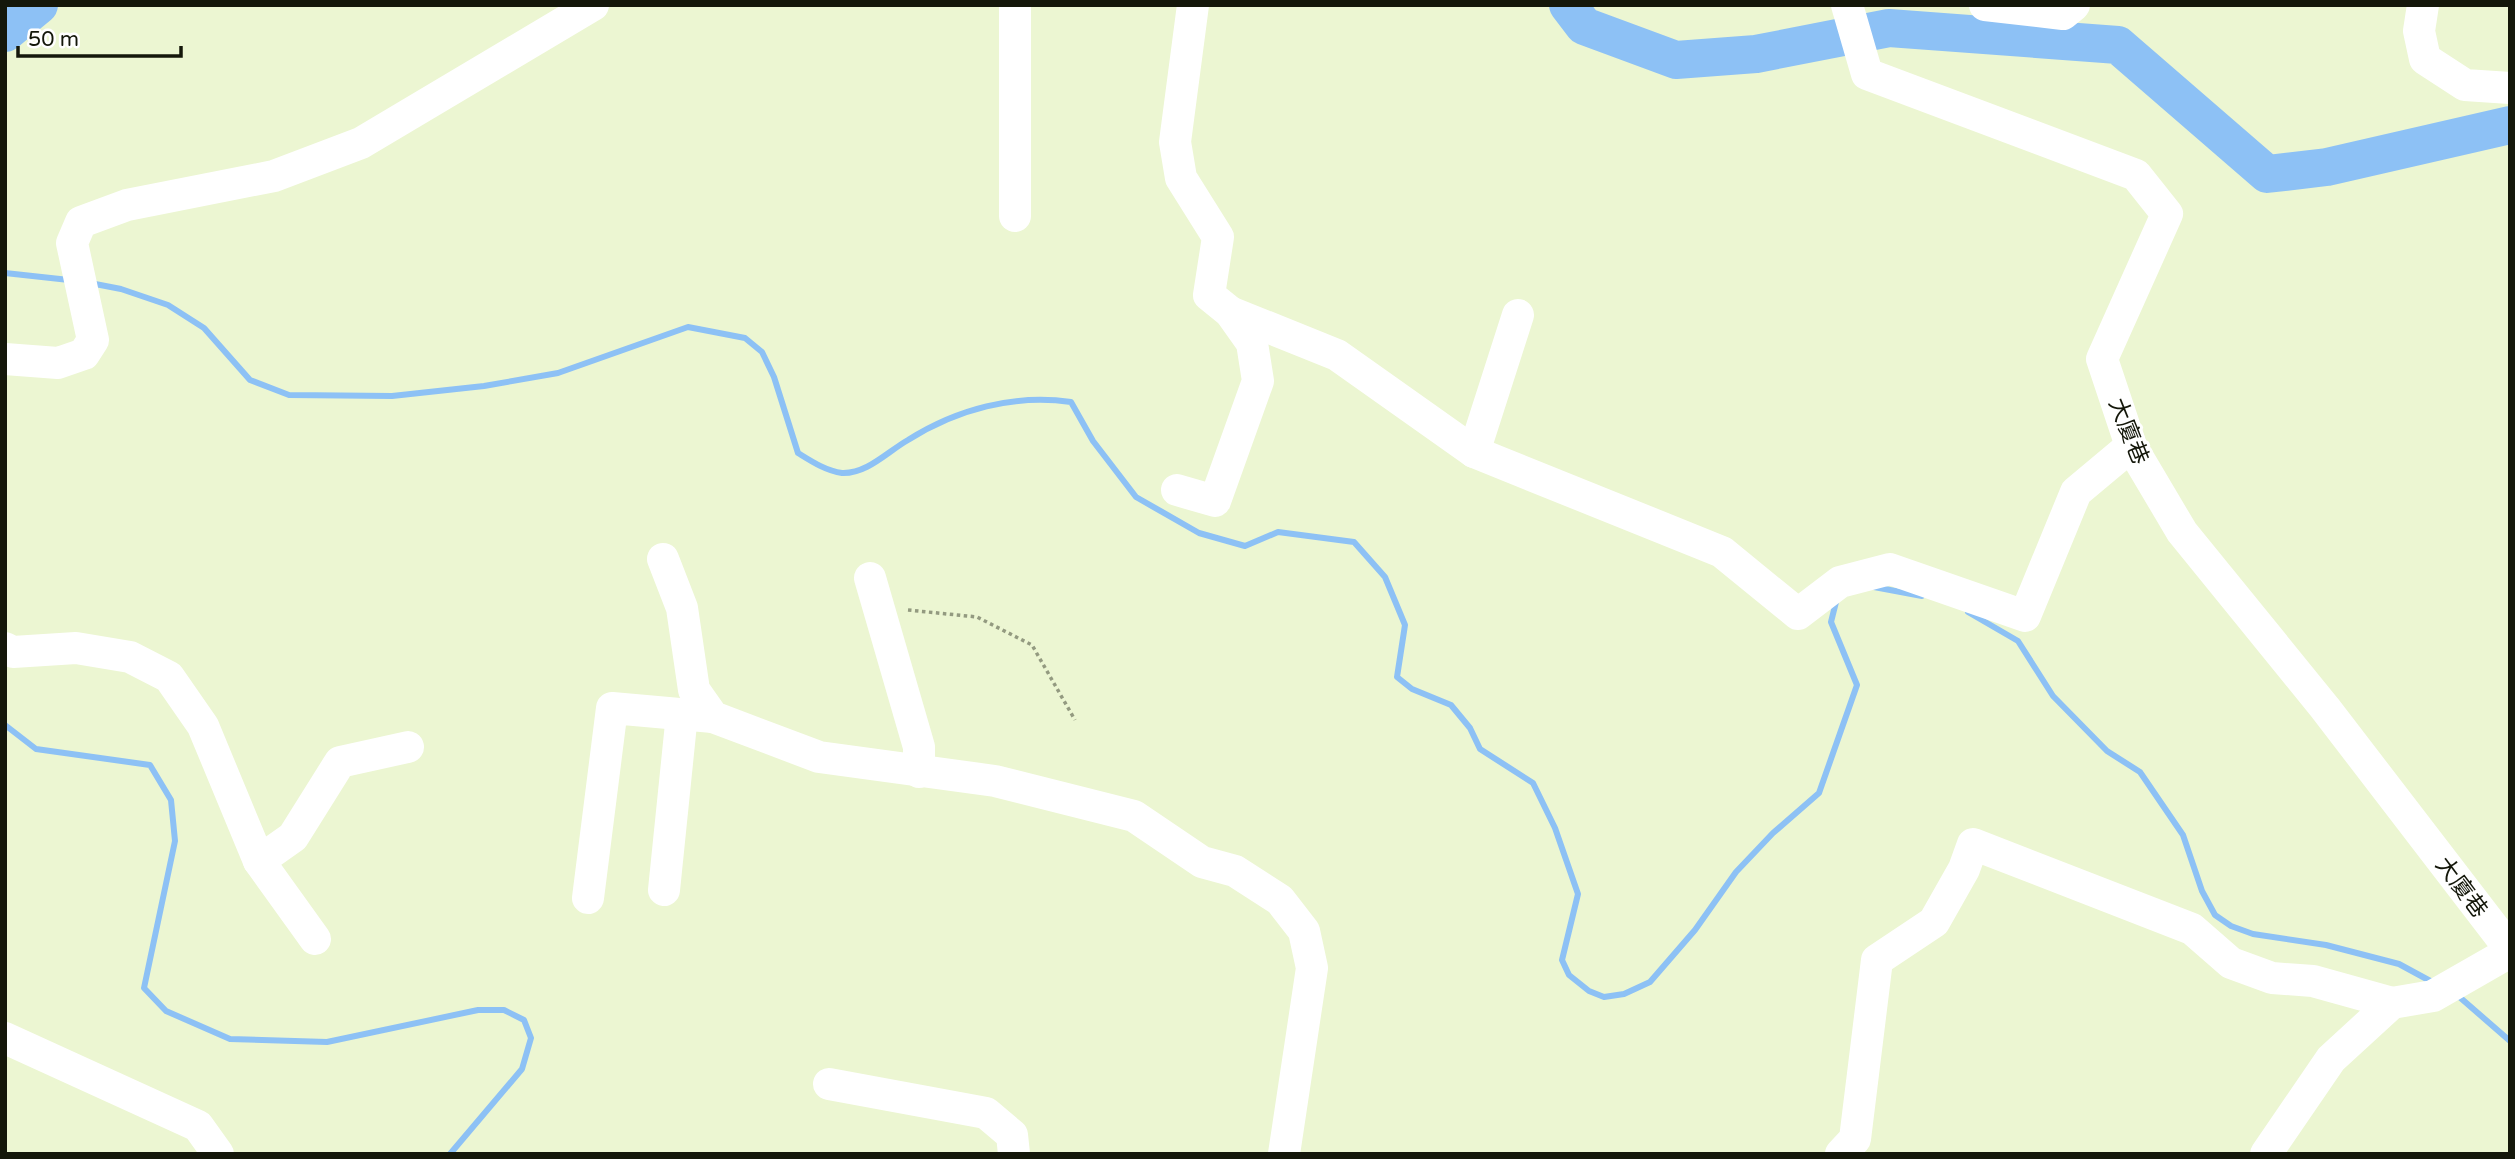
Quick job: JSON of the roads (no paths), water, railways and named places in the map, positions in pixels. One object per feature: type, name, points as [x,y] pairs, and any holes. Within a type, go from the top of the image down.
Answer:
[{"type":"street","points":[[5,359],[58,363],[85,354],[93,340],[72,243],[81,222],[127,205],[274,176],[361,142],[593,5]]},
{"type":"street","points":[[1015,5],[1015,216]]},
{"type":"street","points":[[1177,490],[1215,501],[1258,381],[1252,343],[1230,312],[1209,295],[1218,237],[1181,178],[1175,142],[1193,5]]},
{"type":"street","name":"大廈巷","points":[[1847,5],[1867,74],[2136,175],[2167,214],[2102,359],[2131,446],[2182,532],[2325,708],[2510,951]]},
{"type":"street","points":[[1985,5],[2063,14],[2074,5]]},
{"type":"street","points":[[2423,5],[2419,32],[2426,59],[2465,85],[2510,88]]},
{"type":"street","points":[[1230,312],[1337,355],[1474,452],[1721,552],[1798,614],[1840,582],[1890,569],[2025,616],[2076,492],[2131,446]]},
{"type":"street","points":[[1474,452],[1518,315]]},
{"type":"street","points":[[663,559],[682,608],[697,715],[664,890]]},
{"type":"street","points":[[870,578],[919,747],[919,772]]},
{"type":"street","points":[[5,648],[13,652],[76,648],[130,657],[169,677],[203,726],[259,861],[315,939]]},
{"type":"street","points":[[588,898],[612,708],[697,715],[819,757],[995,781],[1134,816],[1202,862],[1235,871],[1280,900],[1304,931],[1312,968],[1284,1154]]},
{"type":"street","points":[[259,861],[293,837],[340,762],[408,747]]},
{"type":"street","points":[[1842,1154],[1855,1139],[1877,960],[1934,922],[1964,869],[1973,844],[2192,929],[2231,962],[2272,978],[2314,981],[2392,1003],[2432,996],[2510,951]]},
{"type":"street","points":[[2266,1154],[2331,1059],[2392,1003]]},
{"type":"street","points":[[5,1038],[198,1126],[218,1154]]},
{"type":"street","points":[[829,1084],[986,1113],[1012,1135],[1014,1154]]},
{"type":"waterway","points":[[5,33],[39,5]]},
{"type":"waterway","points":[[1568,5],[1584,26],[1676,60],[1756,54],[1889,28],[2118,45],[2267,174],[2327,167],[2510,125]]},
{"type":"waterway","points":[[5,273],[69,280]]},
{"type":"waterway","points":[[90,283],[121,289],[168,305],[204,328],[250,380],[289,395],[392,396],[484,386],[558,373],[688,327],[745,338],[762,352],[774,377],[798,453],[824,468],[842,473],[860,470],[927,429],[966,412],[1007,402],[1071,402],[1093,441],[1136,497],[1199,533],[1245,546],[1278,532],[1354,542],[1385,577],[1405,625],[1397,677],[1412,689],[1451,705],[1470,728],[1480,749],[1533,783],[1555,828],[1578,894],[1562,960],[1569,975],[1589,991],[1604,997],[1624,994],[1650,982],[1695,930],[1736,872],[1773,833],[1819,793],[1857,685],[1831,622],[1836,602]]},
{"type":"waterway","points":[[1874,587],[1922,596]]},
{"type":"waterway","points":[[1968,612],[2018,641],[2053,696],[2107,751],[2140,772],[2183,835],[2202,891],[2215,915],[2231,926],[2253,934],[2326,945],[2399,964],[2434,983]]},
{"type":"waterway","points":[[5,725],[36,749],[150,765],[171,800],[175,841],[144,988],[166,1011],[230,1039],[327,1042],[478,1010],[504,1010],[524,1020],[531,1038],[522,1069],[450,1154]]},
{"type":"waterway","points":[[2456,994],[2510,1041]]}]
